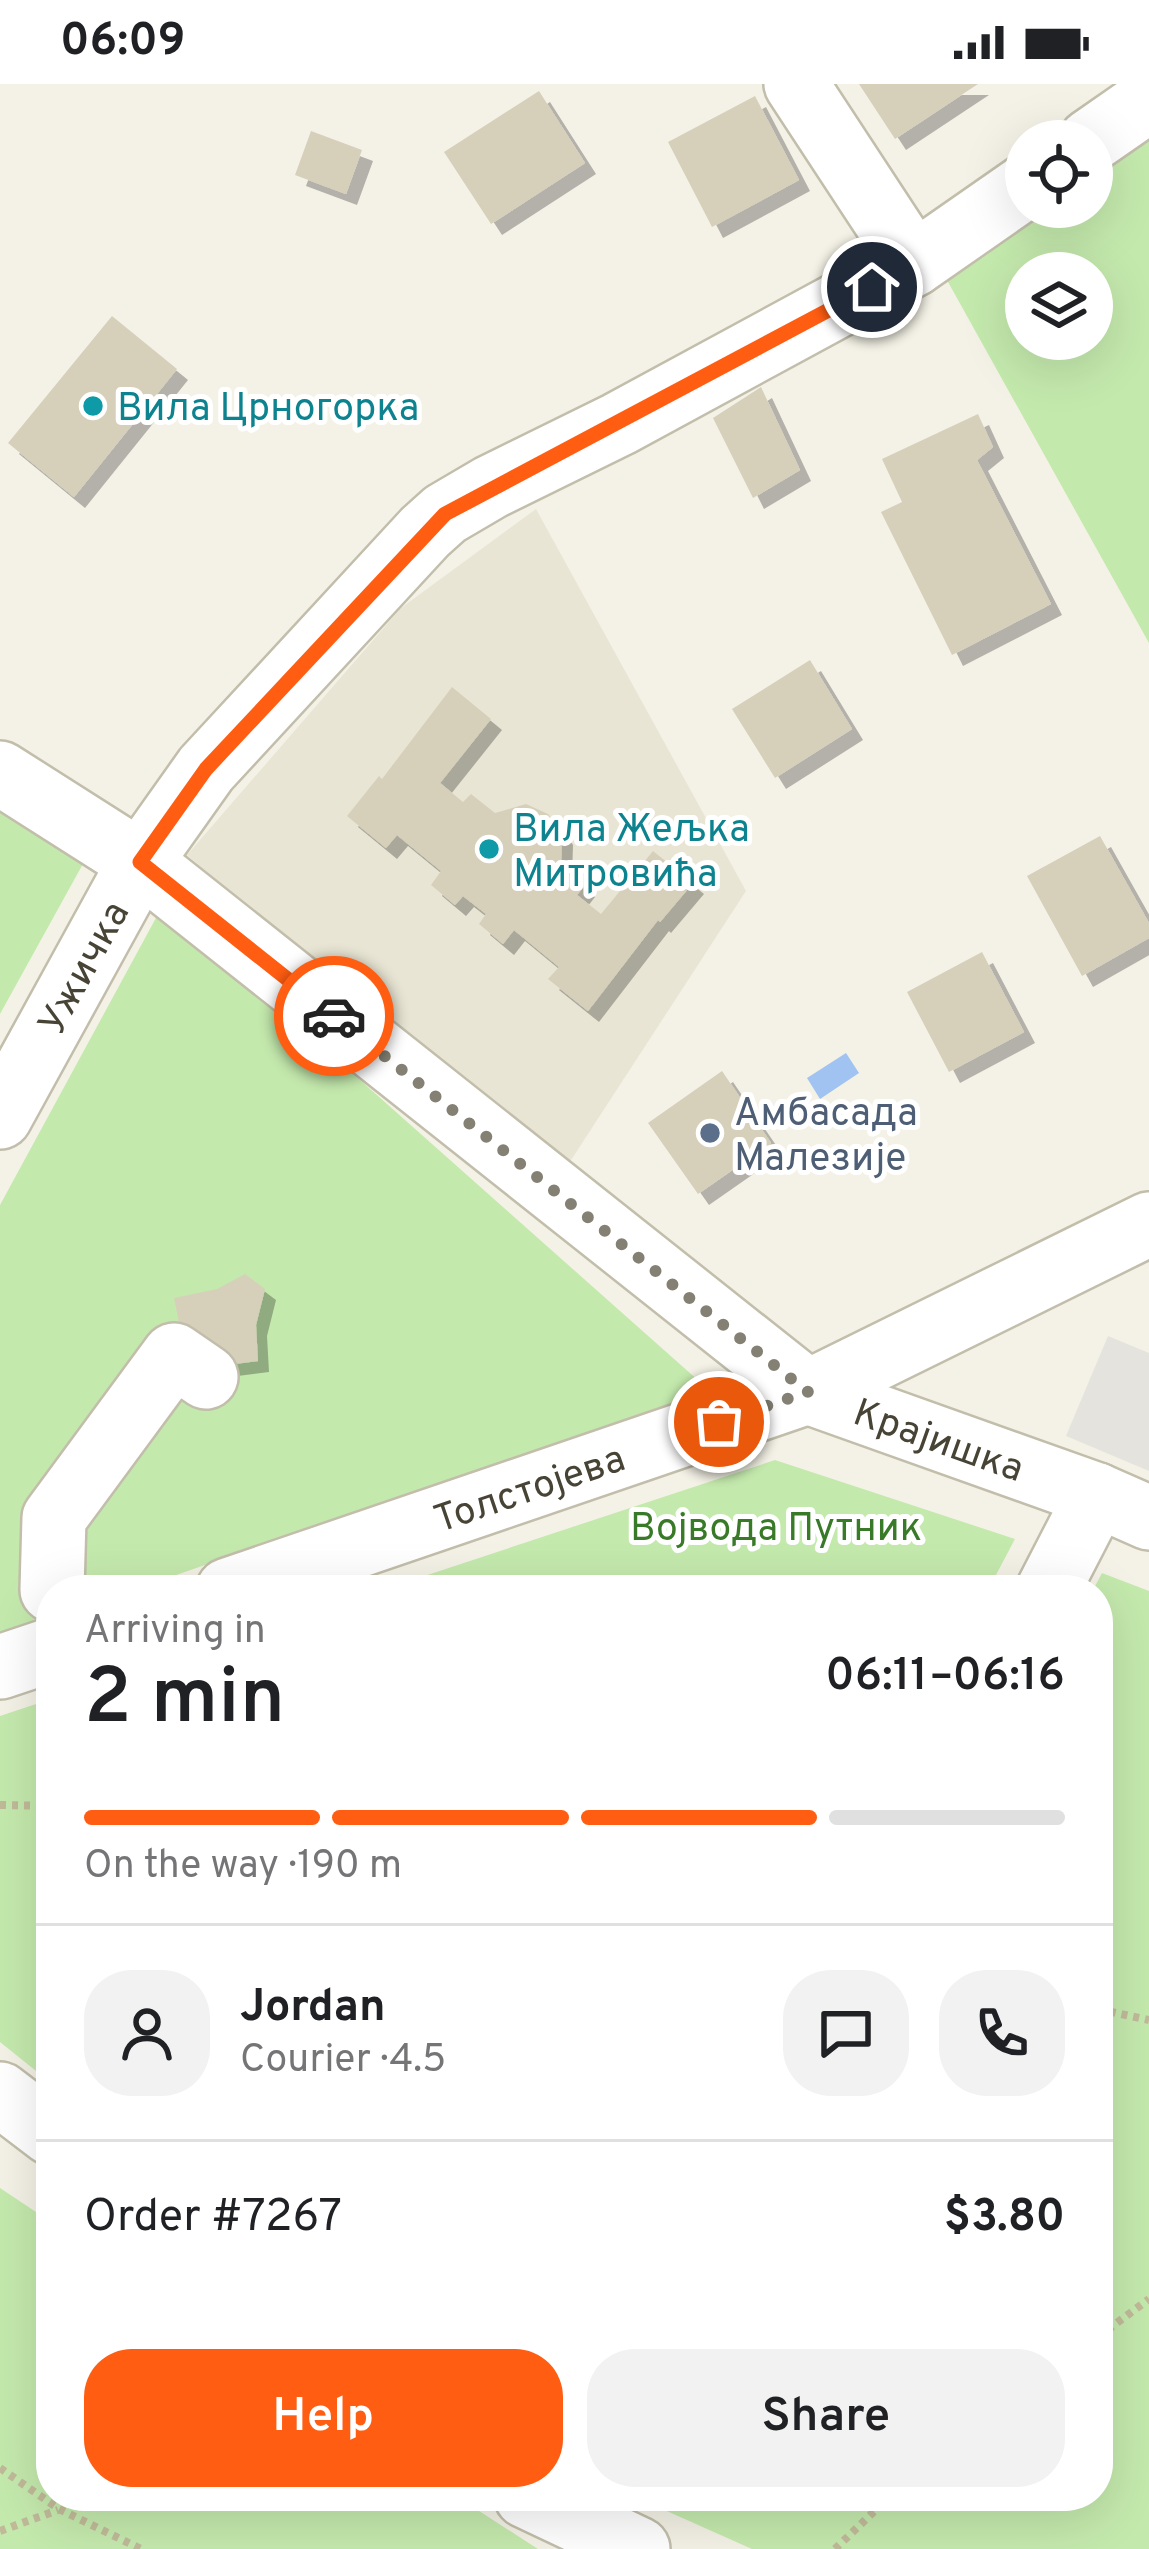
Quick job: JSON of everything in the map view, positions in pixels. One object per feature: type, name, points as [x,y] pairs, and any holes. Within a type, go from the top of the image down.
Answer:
[{"type":"street","points":[[796,84],[914,264]]},
{"type":"street","points":[[1113,125],[1149,100]]},
{"type":"street","name":"Ужичка","points":[[0,1118],[140,862],[206,769],[445,514],[914,264],[1005,201]]},
{"type":"street","name":"Крајишка","points":[[0,773],[140,862],[808,1392],[1123,1506]]},
{"type":"street","name":"Толстојева","points":[[272,1575],[808,1392],[1149,1224]]},
{"type":"street","points":[[52,1575],[54,1518],[174,1355],[206,1377]]},
{"type":"street","points":[[1061,1575],[1123,1506]]},
{"type":"street","points":[[0,1666],[36,1655]]},
{"type":"street","points":[[0,2094],[36,2122]]},
{"type":"street","points":[[568,2511],[638,2549]]},
{"type":"path","points":[[0,1805],[36,1805]]},
{"type":"path","points":[[1113,2012],[1149,2020]]},
{"type":"path","points":[[1113,2326],[1149,2299]]},
{"type":"path","points":[[0,2468],[36,2493]]},
{"type":"path","points":[[0,2530],[53,2511]]},
{"type":"path","points":[[63,2511],[141,2549]]},
{"type":"path","points":[[835,2549],[874,2511]]},
{"type":"shaded area","points":[[536,509],[746,891],[562,1174],[187,855],[401,608]]},
{"type":"shaded area","points":[[1108,1336],[1149,1353],[1149,1471],[1066,1436]]},
{"type":"green space","points":[[1149,121],[1149,643],[938,264],[1005,221],[1005,228],[1113,228],[1113,146]]},
{"type":"green space","points":[[0,801],[89,853],[0,1014]]},
{"type":"green space","points":[[163,905],[709,1390],[176,1575],[36,1575],[36,1623],[0,1636],[0,1205]]},
{"type":"green space","name":"Војвода Путник","points":[[775,1460],[1015,1539],[996,1575],[427,1575]]},
{"type":"green space","points":[[1113,1577],[1149,1591],[1149,2549],[752,2549],[667,2511],[1113,2511]]},
{"type":"green space","points":[[36,1704],[36,2071],[0,2042],[0,1716]]},
{"type":"green space","points":[[0,2188],[36,2212],[36,2511],[479,2511],[538,2549],[0,2549]]},
{"type":"water","points":[[846,1053],[859,1073],[820,1099],[807,1078]]},
{"type":"building","points":[[859,84],[978,84],[895,139]]},
{"type":"building","points":[[539,91],[585,163],[491,224],[444,152]]},
{"type":"building","points":[[755,96],[799,180],[712,227],[668,142]]},
{"type":"building","points":[[311,131],[362,150],[346,194],[295,175]]},
{"type":"building","name":"Вила Црногорка","points":[[112,316],[177,369],[74,497],[8,443]]},
{"type":"building","points":[[761,387],[800,470],[753,498],[713,418]]},
{"type":"building","points":[[978,414],[993,447],[977,460],[1051,604],[952,655],[881,512],[902,502],[882,459]]},
{"type":"building","points":[[810,660],[852,729],[775,778],[732,709]]},
{"type":"building","name":"Вила Жељка Митровића","points":[[452,687],[491,719],[440,783],[463,802],[471,794],[495,813],[526,804],[548,814],[562,834],[561,866],[584,886],[577,895],[601,914],[653,851],[693,883],[588,1011],[548,979],[559,967],[514,930],[503,944],[479,924],[486,914],[463,896],[455,905],[431,885],[441,871],[397,835],[386,848],[347,816],[379,776],[382,779]]},
{"type":"building","points":[[1100,836],[1149,923],[1149,938],[1082,976],[1027,876]]},
{"type":"building","points":[[982,952],[1024,1032],[949,1072],[907,992]]},
{"type":"building","name":"Амбасада Малезије","points":[[722,1071],[771,1143],[698,1194],[648,1123]]},
{"type":"building","points":[[245,1274],[265,1289],[256,1325],[258,1361],[219,1366],[182,1337],[174,1298],[217,1289]]},
{"type":"way so far","points":[[334,1016],[808,1392],[719,1422]]},
{"type":"place","name":"Вила Црногорка","points":[[93,406]]},
{"type":"place","name":"Вила Жељка Митровића","points":[[489,849]]},
{"type":"place","name":"Амбасада Малезије","points":[[710,1133]]},
{"type":"route","points":[[334,1016],[140,862],[206,769],[445,514],[872,287]]}]
